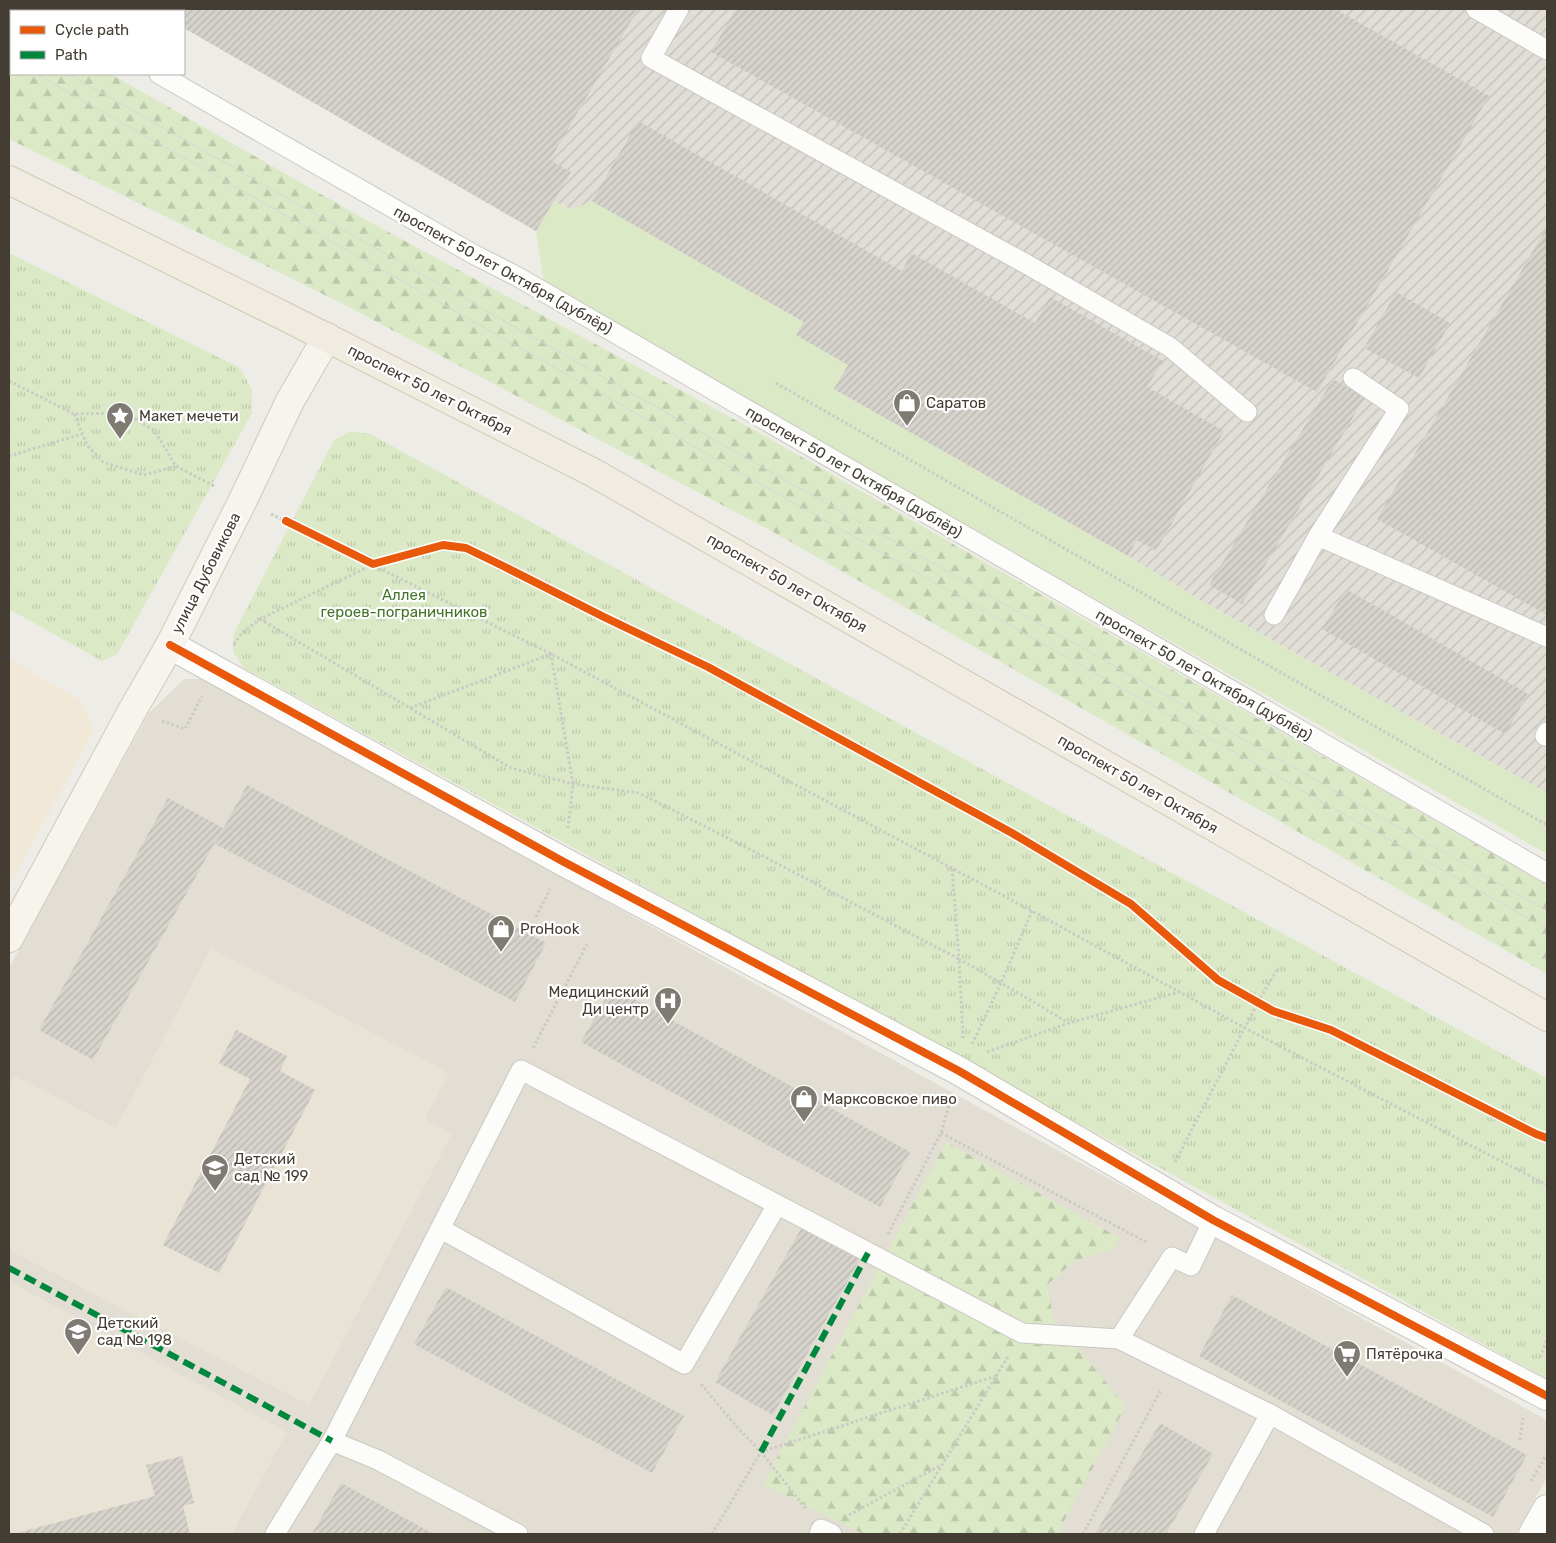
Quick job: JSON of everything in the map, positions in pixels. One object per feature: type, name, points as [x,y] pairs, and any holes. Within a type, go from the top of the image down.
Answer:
[{"type":"main road","name":"проспект 50 лет Октября","points":[[9,180],[327,337],[594,473],[1547,1017]]},
{"type":"street","name":"улица Дубовикова","points":[[9,938],[132,711],[170,645],[243,500],[290,401],[327,337]]},
{"type":"street","points":[[170,645],[564,862],[962,1065],[1213,1220],[1547,1396]]},
{"type":"street","points":[[1533,1534],[1547,1509]]},
{"type":"lane","points":[[679,9],[651,58],[1028,266],[1170,347],[1247,412]]},
{"type":"lane","points":[[1476,9],[1547,50]]},
{"type":"lane","name":"проспект 50 лет Октября (дублёр)","points":[[161,75],[473,254],[526,282],[1547,873]]},
{"type":"lane","points":[[1274,615],[1318,536],[1399,409],[1352,378]]},
{"type":"lane","points":[[1318,536],[1547,637]]},
{"type":"lane","points":[[275,1534],[332,1441],[521,1070],[1022,1333],[1119,1339],[1270,1414],[1484,1534]]},
{"type":"lane","points":[[441,1229],[684,1364],[777,1205]]},
{"type":"lane","points":[[1119,1339],[1172,1257],[1191,1266],[1213,1220]]},
{"type":"lane","points":[[1204,1534],[1270,1414]]},
{"type":"lane","points":[[332,1441],[378,1460],[518,1534]]},
{"type":"path","points":[[9,381],[74,414],[125,413],[154,430],[176,466],[551,654],[1245,1028],[1547,1185]]},
{"type":"path","points":[[776,383],[1547,825]]},
{"type":"path","points":[[74,414],[87,445],[104,462],[144,475],[176,466]]},
{"type":"path","points":[[9,456],[82,434]]},
{"type":"path","points":[[216,669],[241,634],[260,620],[372,564],[381,562]]},
{"type":"path","points":[[260,620],[511,768],[573,784],[639,794],[763,856],[959,959],[1069,1023]]},
{"type":"path","points":[[410,708],[551,654]]},
{"type":"path","points":[[551,654],[573,784],[564,862]]},
{"type":"path","points":[[952,869],[959,959],[962,1065]]},
{"type":"path","points":[[962,1065],[1001,984],[1032,912]]},
{"type":"path","points":[[521,1070],[586,944]]},
{"type":"path","points":[[1174,1164],[1258,1002],[1278,968]]},
{"type":"path","points":[[962,1065],[1069,1023],[1180,992]]},
{"type":"path","points":[[1250,998],[1266,1007]]},
{"type":"path","points":[[876,1256],[941,1133],[1172,1257]]},
{"type":"path","points":[[900,1534],[1022,1333]]},
{"type":"path","points":[[684,1364],[737,1427],[761,1452],[824,1533],[941,1465]]},
{"type":"path","points":[[1083,1534],[1174,1366]]},
{"type":"path","points":[[712,1534],[761,1452],[996,1376]]},
{"type":"shaded area","points":[[150,9],[1547,9],[1547,793],[1200,600],[1128,556],[834,389],[848,365],[796,335],[803,321],[554,201],[536,231],[185,29],[185,10]]},
{"type":"shaded area","points":[[9,659],[78,699],[87,712],[94,730],[9,886]]},
{"type":"shaded area","points":[[184,679],[202,679],[1543,1418],[1547,1423],[1547,1477],[1516,1534],[9,1534],[9,968],[149,713]]},
{"type":"shaded area","name":"Детский сад № 199","points":[[211,948],[449,1073],[425,1119],[452,1134],[309,1405],[9,1250],[9,1088],[15,1076],[116,1128]]},
{"type":"shaded area","name":"Детский сад № 198","points":[[9,1281],[287,1432],[232,1534],[9,1534]]},
{"type":"green space","points":[[9,15],[10,75],[113,75],[368,221],[765,436],[1547,885],[1547,974],[775,533],[343,304],[9,139]]},
{"type":"green space","points":[[554,201],[571,210],[592,201],[804,322],[796,335],[848,365],[834,389],[1128,556],[1200,600],[1547,793],[1547,854],[778,419],[544,283],[536,231]]},
{"type":"green space","points":[[9,253],[240,368],[252,390],[252,413],[117,654],[102,661],[9,609]]},
{"type":"green space","name":"Аллея героев-пограничников","points":[[351,431],[370,434],[1547,1078],[1547,1379],[244,668],[233,652],[233,635],[334,440]]},
{"type":"green space","points":[[946,1142],[1120,1238],[1115,1248],[1074,1261],[1048,1284],[1053,1319],[1126,1406],[1057,1534],[863,1534],[763,1484]]},
{"type":"building","points":[[150,9],[638,9],[550,160],[571,172],[536,231],[185,29],[185,10]]},
{"type":"building","points":[[736,9],[1335,9],[1489,96],[1317,392],[711,52]]},
{"type":"building","points":[[638,121],[902,271],[911,253],[1035,323],[1050,297],[1163,361],[1147,387],[1224,431],[1156,551],[1137,540],[1128,556],[834,389],[848,365],[796,335],[804,322],[592,201]]},
{"type":"building","points":[[1547,227],[1547,615],[1377,519]]},
{"type":"building","points":[[1396,292],[1450,323],[1419,378],[1364,348]]},
{"type":"building","points":[[1333,379],[1365,397],[1242,604],[1209,585]]},
{"type":"building","points":[[1346,589],[1528,694],[1505,734],[1322,629]]},
{"type":"building","points":[[247,785],[546,943],[515,1002],[215,844]]},
{"type":"building","points":[[168,798],[223,828],[93,1060],[39,1030]]},
{"type":"building","points":[[612,987],[910,1152],[880,1207],[581,1042]]},
{"type":"building","points":[[236,1030],[287,1056],[280,1071],[315,1090],[219,1273],[163,1245],[250,1079],[219,1063]]},
{"type":"building","points":[[802,1227],[860,1259],[773,1415],[715,1382]]},
{"type":"building","points":[[446,1287],[684,1416],[652,1473],[414,1344]]},
{"type":"building","points":[[1232,1295],[1527,1455],[1493,1517],[1199,1356]]},
{"type":"building","points":[[1160,1423],[1213,1454],[1166,1534],[1095,1534]]},
{"type":"building","points":[[182,1456],[194,1503],[183,1506],[190,1534],[14,1534],[155,1496],[146,1465]]},
{"type":"building","points":[[341,1483],[434,1534],[312,1534]]},
{"type":"tram line","points":[[38,75],[1547,929]]},
{"type":"tram line","points":[[70,75],[1547,911]]},
{"type":"marked path","points":[[761,1452],[868,1253]]},
{"type":"marked path","points":[[9,1268],[332,1441]]},
{"type":"cycle path","points":[[286,521],[373,564],[443,545],[466,548],[499,564],[708,667],[1012,833],[1131,904],[1218,980],[1273,1011],[1331,1030],[1547,1138]]},
{"type":"cycle path","points":[[170,645],[564,862],[959,1071],[1213,1220],[1547,1396]]},
{"type":"place","name":"Саратов","points":[[907,427]]},
{"type":"place","name":"Макет мечети","points":[[120,440]]},
{"type":"place","name":"ProHook","points":[[501,953]]},
{"type":"place","name":"Медицинский Ди центр","points":[[668,1025]]},
{"type":"place","name":"Марксовское пиво","points":[[804,1123]]},
{"type":"place","name":"Детский сад № 199","points":[[215,1192]]},
{"type":"place","name":"Детский сад № 198","points":[[78,1356]]},
{"type":"place","name":"Пятёрочка","points":[[1347,1378]]}]
